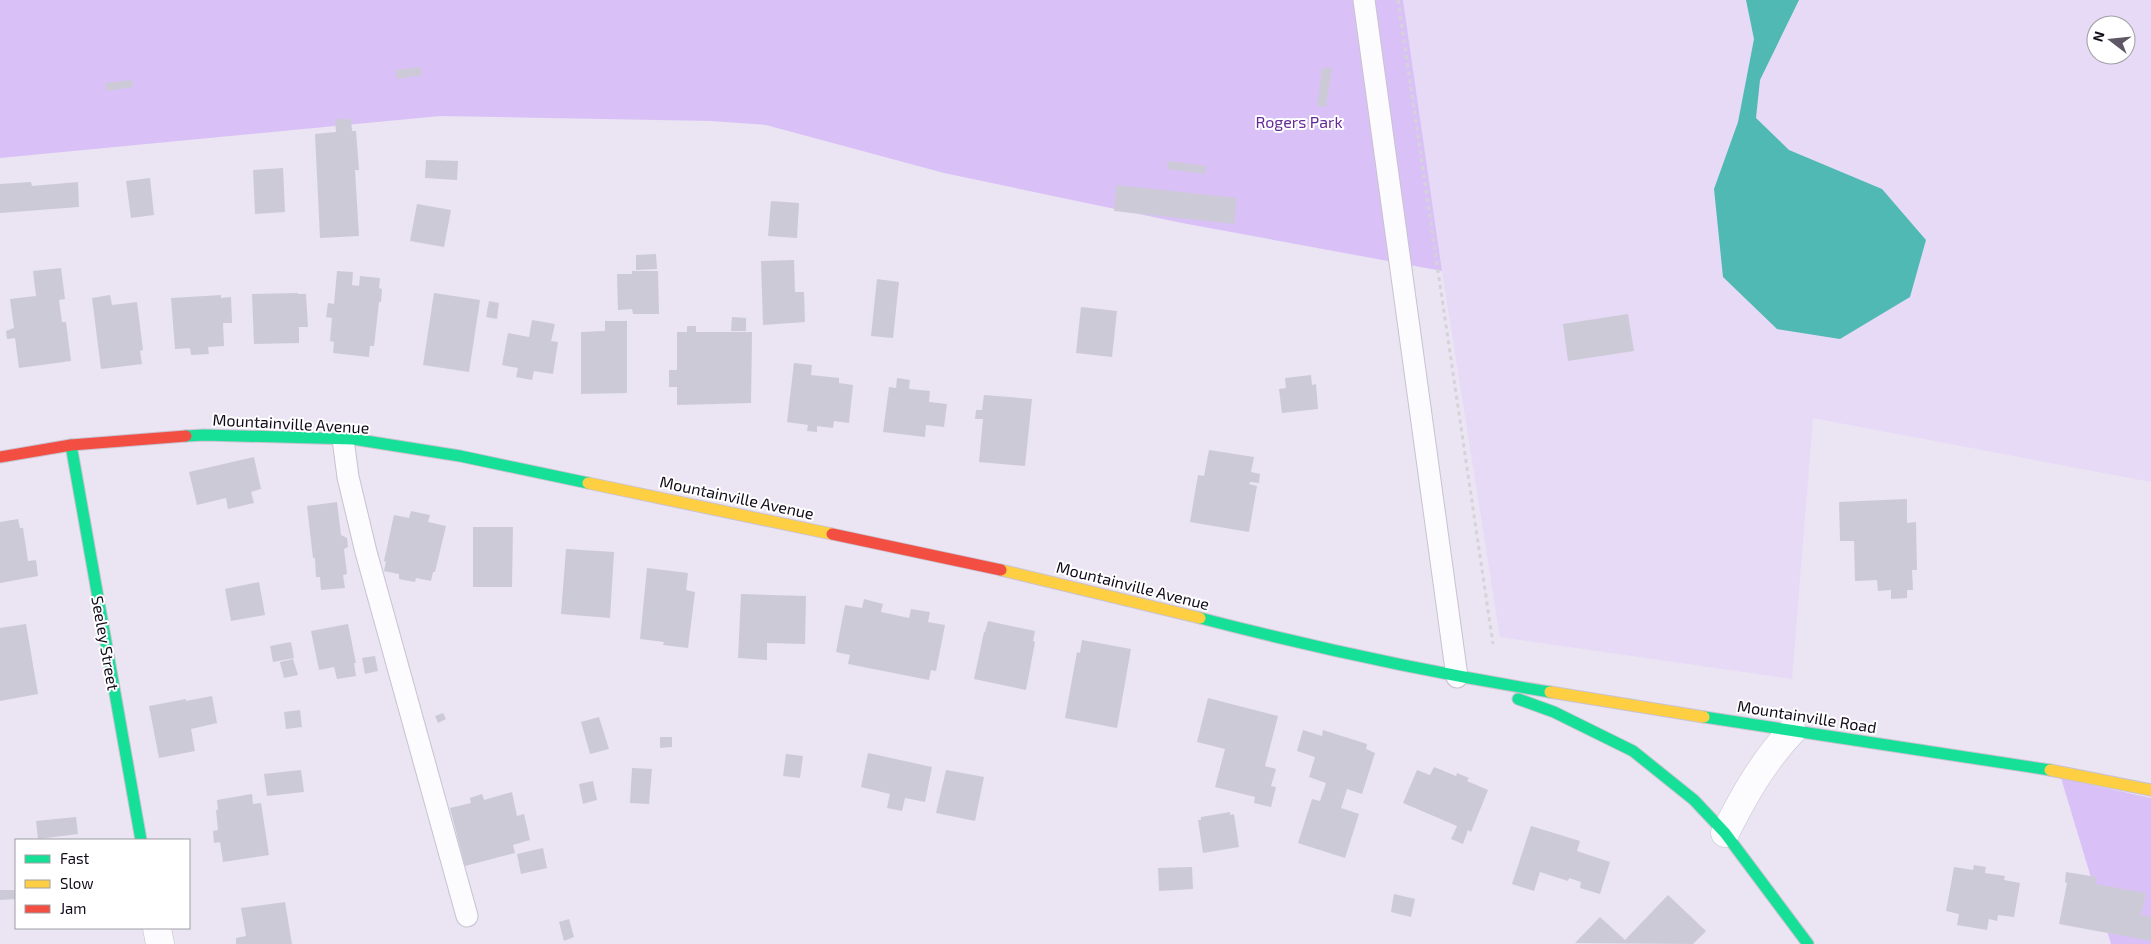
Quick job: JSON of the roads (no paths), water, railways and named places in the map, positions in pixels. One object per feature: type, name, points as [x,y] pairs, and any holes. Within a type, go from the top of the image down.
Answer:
[{"type":"street","name":"Mountainville Avenue","points":[[0,457],[71,445],[204,435],[343,439],[460,456],[1042,578],[1293,642],[1458,677]]},
{"type":"street","name":"Seeley Street","points":[[71,445],[141,839]]},
{"type":"street","name":"Mountainville Road","points":[[1458,677],[1792,731],[2065,772],[2151,790]]},
{"type":"street","points":[[1458,677],[1554,712],[1633,751],[1694,800],[1725,833],[1808,944]]},
{"type":"street","points":[[1725,833],[1748,788],[1770,754],[1792,731]]},
{"type":"street","points":[[157,929],[160,944]]},
{"type":"lane","points":[[1364,0],[1458,677]]},
{"type":"lane","points":[[343,439],[348,478],[366,552],[467,916]]},
{"type":"park label","name":"Rogers Park","points":[[1299,121]]}]
